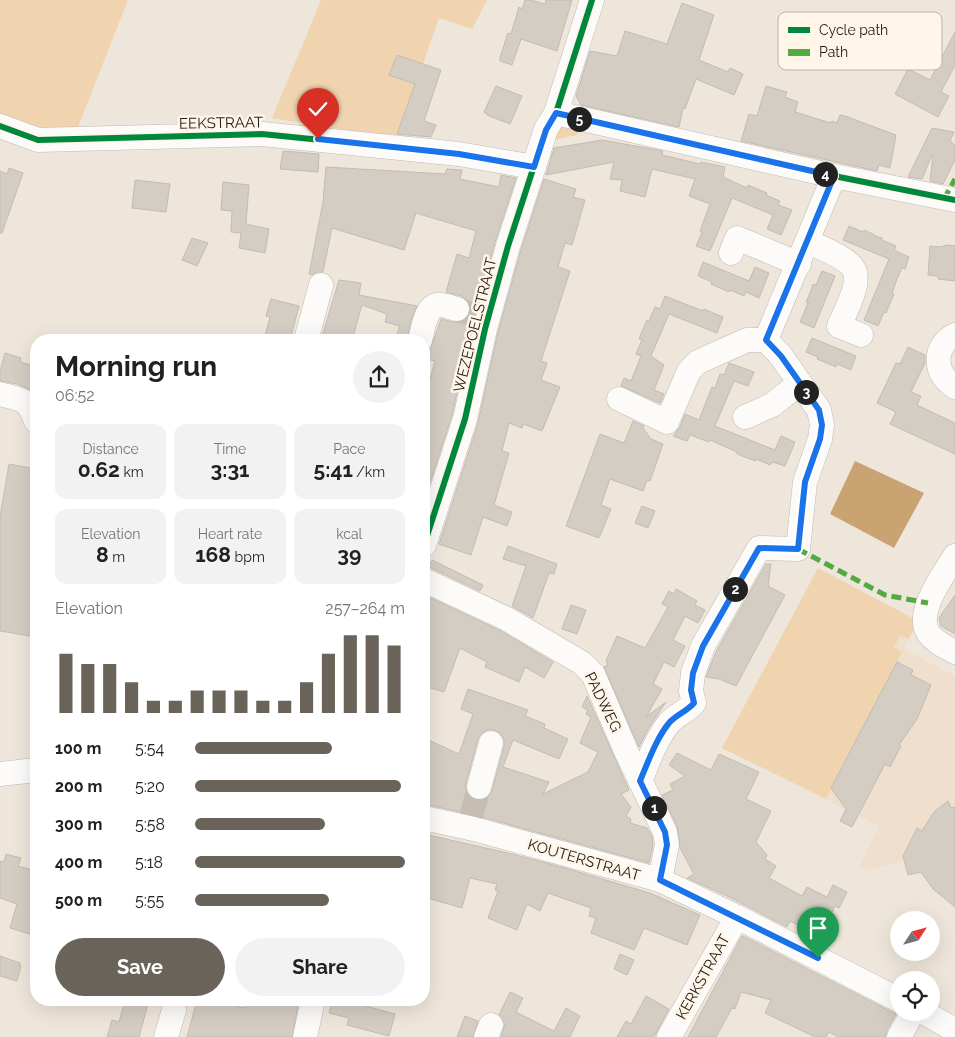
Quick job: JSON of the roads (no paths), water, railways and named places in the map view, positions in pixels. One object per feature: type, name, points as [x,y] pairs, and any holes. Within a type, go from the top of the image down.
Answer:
[{"type":"street","name":"WEZEPOELSTRAAT","points":[[430,522],[464,419],[475,314],[508,246],[546,130],[556,113],[592,0]]},
{"type":"street","points":[[556,113],[834,176],[955,200]]},
{"type":"street","name":"EEKSTRAAT","points":[[0,126],[38,140],[262,134],[459,154],[534,167]]},
{"type":"street","points":[[766,340],[834,176]]},
{"type":"street","points":[[737,238],[799,264]]},
{"type":"street","points":[[807,241],[846,261],[854,270],[856,281],[842,328]]},
{"type":"street","points":[[308,334],[321,285]]},
{"type":"street","points":[[422,334],[430,310],[437,305],[475,314]]},
{"type":"street","points":[[955,335],[944,344],[938,359],[941,373],[955,387]]},
{"type":"street","points":[[619,399],[667,422],[689,371],[698,362],[747,340],[766,340],[781,356],[819,410],[822,425],[820,439],[805,482],[798,549],[759,548],[703,646],[693,673],[691,690],[694,703],[687,711],[673,720],[660,736],[640,781]]},
{"type":"street","points":[[745,416],[772,405],[800,383]]},
{"type":"street","points":[[0,394],[24,400],[30,407]]},
{"type":"street","points":[[955,556],[928,603],[925,622],[928,632],[936,641],[955,652]]},
{"type":"street","name":"PADWEG","points":[[430,583],[508,619],[582,662],[593,674],[640,781],[665,832],[667,845],[660,880]]},
{"type":"street","points":[[479,787],[491,743]]},
{"type":"street","points":[[0,774],[30,771]]},
{"type":"street","name":"KOUTERSTRAAT","points":[[430,819],[469,822],[660,880],[890,995]]},
{"type":"street","name":"KERKSTRAAT","points":[[669,1037],[736,917]]},
{"type":"street","points":[[305,1037],[312,1006]]},
{"type":"street","points":[[166,1037],[174,1010]]},
{"type":"street","points":[[899,1037],[908,1021]]},
{"type":"street","points":[[939,1021],[955,1030]]},
{"type":"tunnel","points":[[457,309],[479,316]]},
{"type":"tunnel","points":[[471,817],[479,787]]}]
